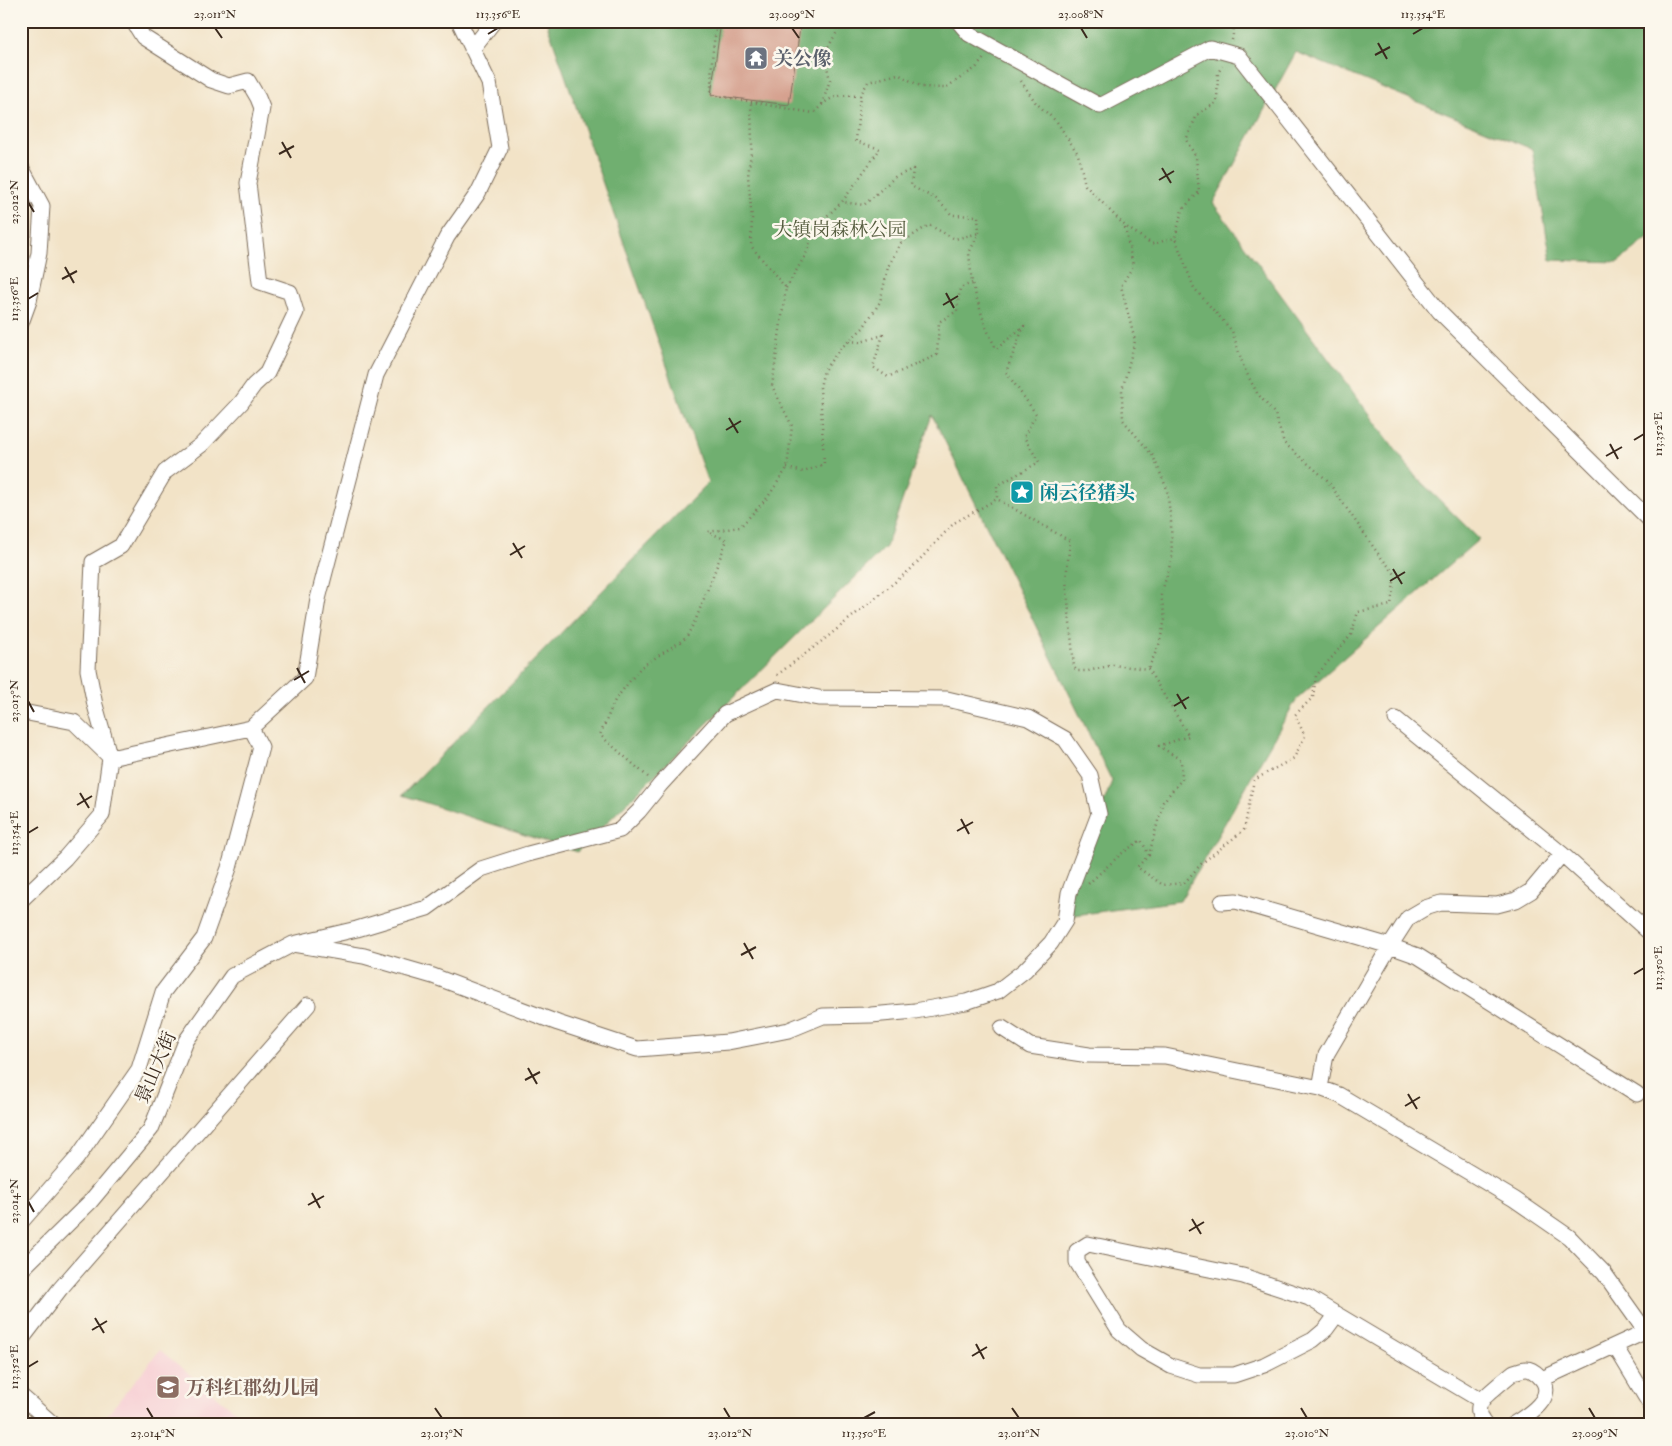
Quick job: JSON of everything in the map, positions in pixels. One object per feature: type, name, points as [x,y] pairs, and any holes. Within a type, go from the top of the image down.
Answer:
[{"type":"street","points":[[21,900],[65,858],[102,815],[110,758],[95,705],[88,670],[93,562],[121,546],[165,472],[201,445],[267,373],[296,312],[290,292],[260,282],[248,183],[262,108],[258,98],[248,81],[229,86],[210,80],[143,37],[133,21]]},
{"type":"street","points":[[110,758],[251,728],[305,678],[318,599],[376,375],[447,238],[478,193],[500,148],[489,83],[459,21]]},
{"type":"street","points":[[472,49],[494,21]]},
{"type":"street","points":[[958,21],[969,34],[1100,106],[1210,48],[1239,56],[1440,312],[1651,521]]},
{"type":"street","points":[[21,168],[42,206],[39,253],[30,302],[21,323]]},
{"type":"street","name":"景山大街","points":[[21,1270],[90,1202],[151,1129],[186,1040],[232,976],[294,944],[357,929],[427,908],[481,869],[528,854],[620,830],[725,714],[777,690],[819,698],[947,699],[1028,718],[1065,739],[1090,775],[1099,814],[1069,893],[1065,921],[1051,943],[1025,970],[998,991],[966,1002],[915,1012],[871,1016],[823,1016],[789,1030],[728,1042],[637,1050],[558,1023],[433,976],[364,956],[294,944]]},
{"type":"street","points":[[21,713],[74,722],[110,758]]},
{"type":"street","points":[[1396,719],[1562,854],[1651,934]]},
{"type":"street","points":[[21,1222],[77,1158],[139,1070],[163,992],[204,938],[229,868],[261,747],[251,728]]},
{"type":"street","points":[[1320,1088],[1326,1055],[1408,918],[1424,908],[1441,904],[1497,905],[1516,900],[1531,890],[1562,854]]},
{"type":"street","points":[[1222,902],[1236,902],[1390,946],[1418,956],[1637,1094]]},
{"type":"street","points":[[21,1340],[60,1289],[308,1005]]},
{"type":"street","points":[[1002,1028],[1030,1046],[1089,1054],[1165,1056],[1320,1088],[1338,1095],[1514,1199],[1569,1237],[1604,1273],[1648,1330],[1542,1379]]},
{"type":"street","points":[[1337,1314],[1326,1329],[1313,1340],[1264,1365],[1234,1375],[1199,1375],[1171,1366],[1141,1349],[1119,1330],[1077,1262],[1077,1251],[1088,1244],[1098,1246],[1243,1276],[1309,1298],[1334,1312],[1392,1346],[1482,1400]]},
{"type":"street","points":[[1615,1346],[1651,1406]]},
{"type":"street","points":[[1483,1424],[1479,1411],[1482,1400],[1515,1372],[1527,1369],[1534,1371],[1542,1379],[1545,1389],[1541,1403],[1533,1412],[1512,1425]]},
{"type":"street","points":[[21,1396],[54,1425]]},
{"type":"path","points":[[718,21],[712,52],[711,95],[751,100],[814,114],[822,104],[830,80],[824,54],[837,32],[839,21]]},
{"type":"path","points":[[1148,669],[1189,736],[1159,746],[1181,760],[1182,779],[1162,802],[1149,855],[1136,866],[1163,885],[1184,883],[1202,863],[1244,830],[1254,780],[1294,758],[1305,736],[1295,715],[1313,697],[1316,676],[1351,636],[1358,612],[1391,605],[1395,574],[1379,555],[1327,480],[1284,442],[1275,414],[1257,394],[1244,368],[1232,331],[1194,288],[1175,238],[1182,210],[1199,192],[1196,156],[1186,140],[1197,116],[1217,102],[1218,73],[1230,53],[1235,21]]},
{"type":"path","points":[[639,771],[600,735],[615,700],[641,667],[686,638],[696,619],[727,540],[708,532],[740,526],[768,497],[787,468],[792,426],[772,386],[786,288],[806,254],[815,227],[842,202],[880,149],[856,141],[860,96],[868,82],[898,74],[922,87],[945,88],[976,68],[992,46]]},
{"type":"path","points":[[1017,74],[1036,103],[1057,122],[1078,154],[1085,185],[1124,226],[1152,244],[1175,238]]},
{"type":"path","points":[[822,104],[838,95],[860,96]]},
{"type":"path","points":[[751,100],[752,145],[748,176],[752,219],[752,246],[786,288]]},
{"type":"path","points":[[842,202],[864,205],[895,177],[912,169],[910,186],[936,199],[952,215],[978,216],[979,233],[968,253],[972,283],[984,326],[996,349],[1024,326],[1006,372],[1036,414],[1024,437],[1039,462],[997,486],[997,499]]},
{"type":"path","points":[[787,468],[804,472],[824,464],[820,386],[824,370],[863,328],[880,302],[888,267],[901,243],[929,225],[955,239],[979,233]]},
{"type":"path","points":[[1124,226],[1134,266],[1121,286],[1135,341],[1122,390],[1123,420],[1153,456],[1167,489],[1171,522],[1172,558],[1160,595],[1165,620],[1159,645],[1148,669]]},
{"type":"path","points":[[849,341],[860,342],[883,335],[873,367],[888,377],[937,355],[939,322],[957,311],[960,288],[972,283]]},
{"type":"path","points":[[997,499],[1070,541],[1066,579],[1074,667],[1077,671],[1088,671],[1113,665],[1148,669]]},
{"type":"path","points":[[772,679],[911,570],[954,523],[997,499]]},
{"type":"path","points":[[1069,893],[1092,882],[1121,854],[1141,840],[1149,855]]},
{"type":"shaded area","name":"万科红郡幼儿园","points":[[160,1350],[252,1425],[99,1425]]},
{"type":"green space","name":"大镇岗森林公园","points":[[546,21],[1651,21],[1651,236],[1618,262],[1551,260],[1532,149],[1296,52],[1213,203],[1415,476],[1479,539],[1296,700],[1180,901],[1060,917],[1112,781],[932,415],[886,547],[577,852],[402,795],[708,483]]},
{"type":"building","name":"关公像","points":[[721,21],[801,21],[789,105],[711,95]]},
{"type":"place","name":"关公像","points":[[756,58]]},
{"type":"place","name":"闲云径猪头","points":[[1022,492]]},
{"type":"place","name":"万科红郡幼儿园","points":[[168,1387]]}]
